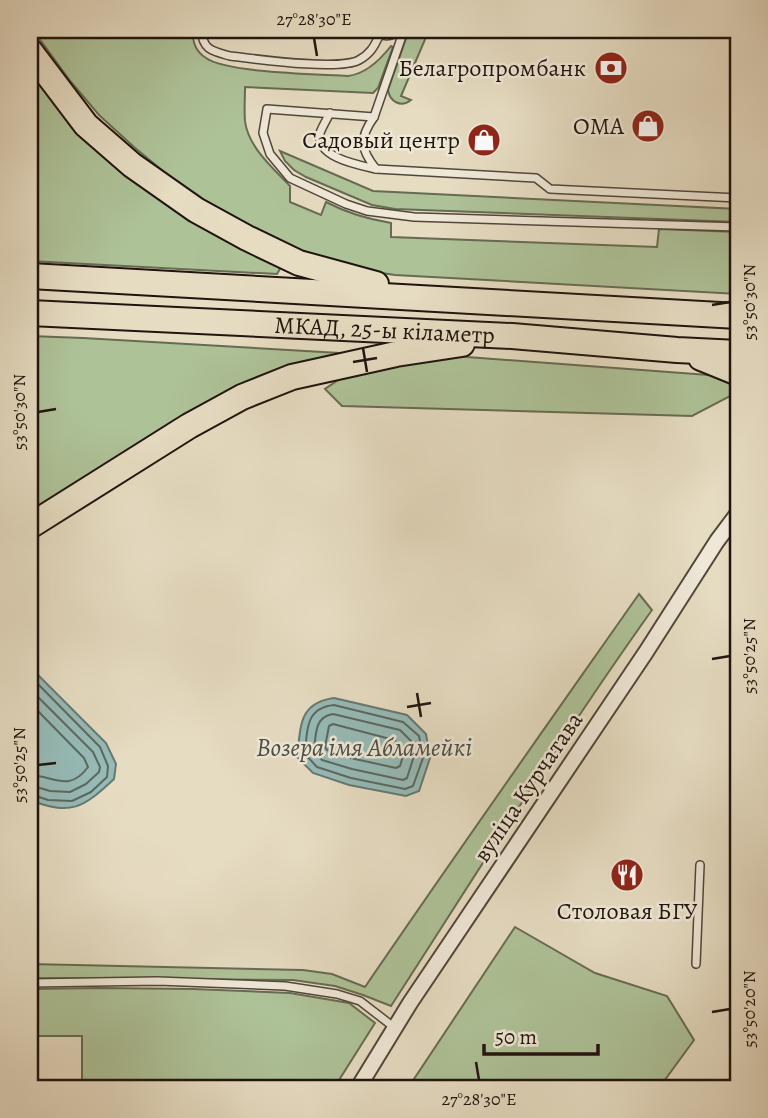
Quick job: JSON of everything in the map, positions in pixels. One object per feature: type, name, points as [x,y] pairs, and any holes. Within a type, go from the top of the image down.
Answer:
[{"type":"highway","points":[[30,51],[86,125],[132,165],[196,210],[299,263],[424,297]]},
{"type":"highway","name":"МКАД, 25-ы кіламетр","points":[[30,276],[738,316]]},
{"type":"highway","name":"МКАД, 25-ы кіламетр","points":[[30,313],[512,336],[738,353]]},
{"type":"highway","points":[[30,526],[189,426],[242,397],[292,377],[396,354],[512,336]]},
{"type":"highway","points":[[677,350],[738,373]]},
{"type":"street","name":"вуліца Курчатава","points":[[358,1088],[395,1028],[738,513]]},
{"type":"lane","points":[[201,30],[207,47],[214,52],[230,56],[335,65],[357,61],[372,51],[379,36]]},
{"type":"lane","points":[[368,30],[379,36],[403,30]]},
{"type":"lane","points":[[376,169],[366,156],[363,136],[374,117],[403,30]]},
{"type":"lane","points":[[374,117],[267,109],[262,133],[270,154],[290,178],[367,211],[414,217],[738,227]]},
{"type":"lane","points":[[330,113],[320,133],[321,144],[335,156],[376,169],[536,178],[550,189],[738,198]]},
{"type":"lane","points":[[695,964],[700,865]]},
{"type":"lane","points":[[30,983],[158,981],[285,986],[337,993],[360,1002],[395,1028]]},
{"type":"green space","points":[[33,30],[192,30],[199,52],[217,63],[252,70],[348,76],[372,65],[391,46],[393,47],[378,88],[373,93],[245,87],[247,131],[262,156],[290,186],[290,202],[321,215],[326,202],[357,215],[391,223],[391,237],[657,247],[659,229],[738,232],[738,294],[395,275],[356,269],[308,254],[257,231],[187,191],[99,115]]},
{"type":"green space","points":[[409,30],[429,30],[401,96],[411,100],[400,104],[391,98],[388,90]]},
{"type":"green space","points":[[30,60],[65,106],[281,267],[277,274],[30,261]]},
{"type":"green space","points":[[280,151],[373,191],[738,209],[738,222],[395,209],[372,205],[306,177],[285,161]]},
{"type":"green space","points":[[30,336],[340,353],[273,373],[30,515]]},
{"type":"green space","points":[[454,356],[722,376],[738,382],[738,392],[692,416],[342,406],[325,389],[344,376],[400,362]]},
{"type":"green space","points":[[639,594],[652,610],[552,757],[391,1006],[335,986],[293,980],[30,978],[30,964],[303,970],[332,974],[365,987]]},
{"type":"green space","points":[[515,927],[595,973],[667,996],[694,1040],[659,1088],[408,1088]]},
{"type":"green space","points":[[30,989],[290,993],[349,1003],[375,1023],[334,1088],[82,1088],[82,1036],[30,1036]]},
{"type":"water","points":[[30,667],[106,743],[116,764],[114,779],[85,803],[56,808],[30,800]]},
{"type":"water","name":"Возера імя Абламейкі","points":[[334,698],[407,715],[426,734],[430,758],[419,791],[406,796],[349,785],[313,773],[297,757],[301,726],[308,711],[322,701]]},
{"type":"place","name":"Белагропромбанк","points":[[611,68]]},
{"type":"place","name":"ОМА","points":[[648,126]]},
{"type":"place","name":"Садовый центр","points":[[484,140]]},
{"type":"place","name":"Столовая БГУ","points":[[627,875]]}]
